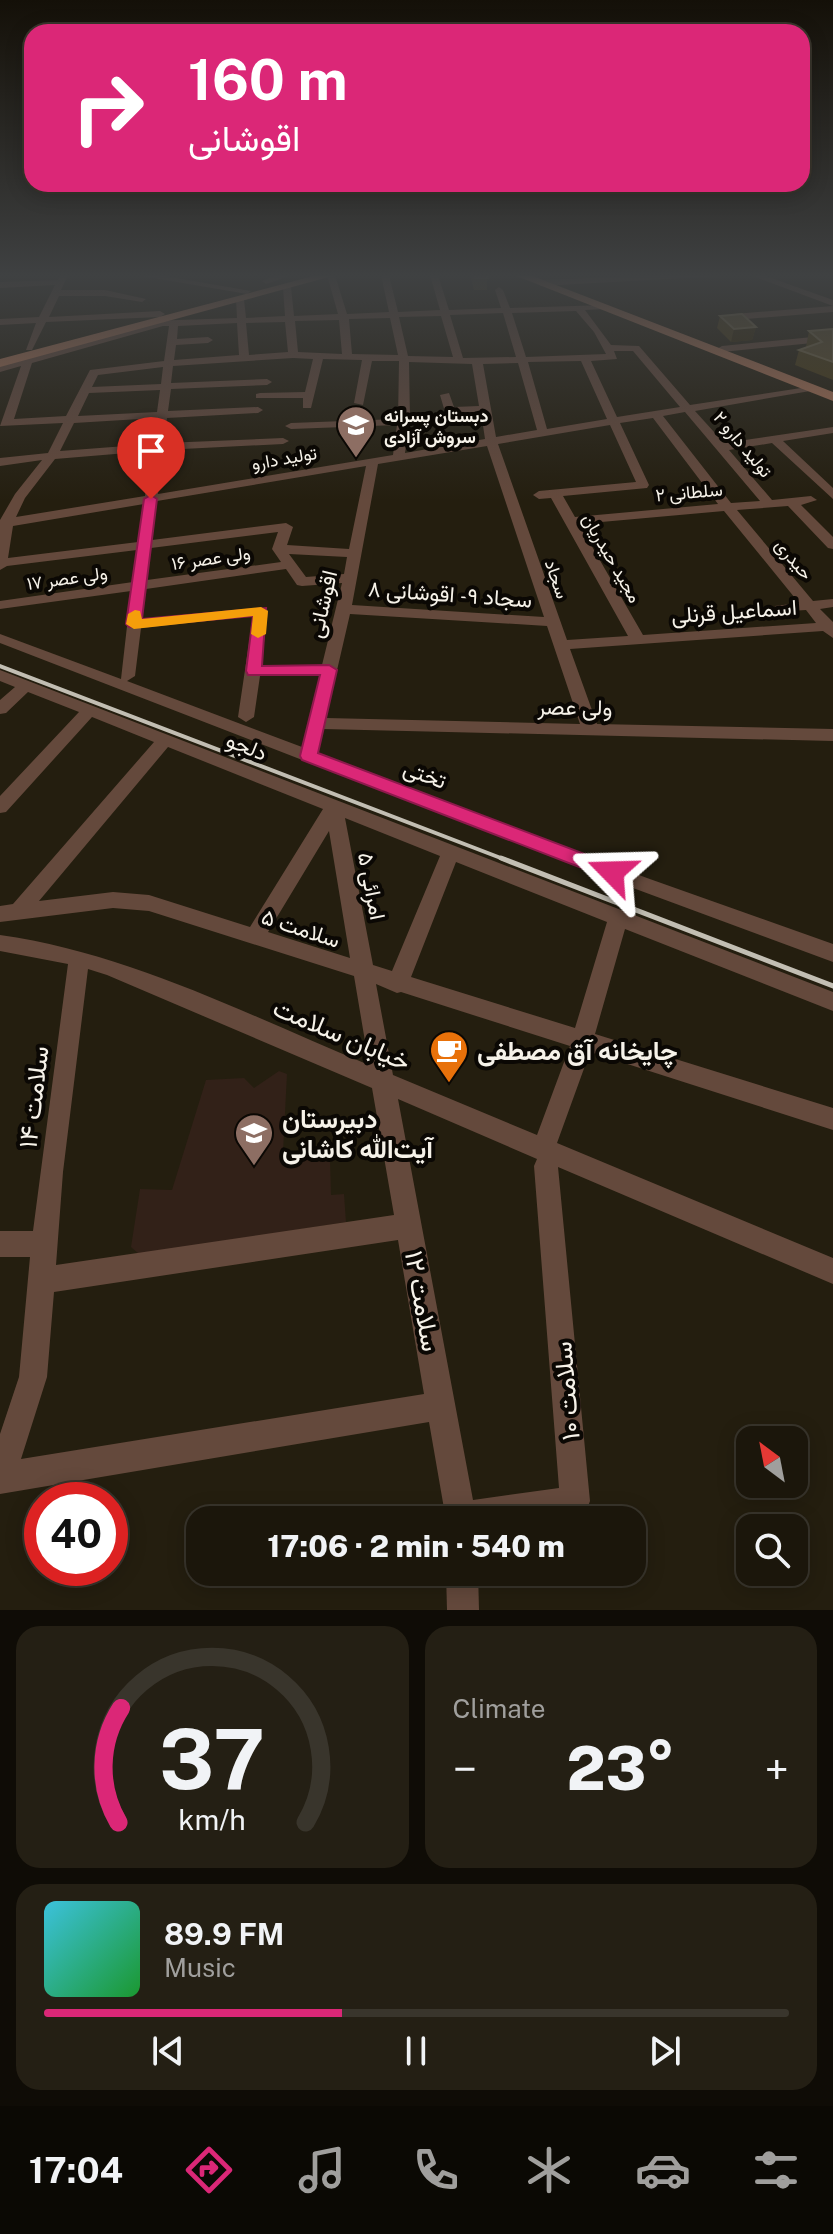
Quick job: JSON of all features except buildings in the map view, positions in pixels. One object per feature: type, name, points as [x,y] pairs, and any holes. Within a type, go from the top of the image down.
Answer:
[{"type":"main road","points":[[0,366],[49,350]]},
{"type":"main road","points":[[719,350],[810,388],[833,394]]},
{"type":"main road","points":[[719,350],[833,394]]},
{"type":"main road","points":[[0,355],[29,355]]},
{"type":"main road","points":[[760,368],[780,384],[779,393]]},
{"type":"street","points":[[31,350],[3,423],[258,410]]},
{"type":"street","points":[[127,676],[171,350]]},
{"type":"street","points":[[244,350],[244,357]]},
{"type":"street","points":[[292,350],[293,355]]},
{"type":"street","points":[[347,350],[347,355]]},
{"type":"street","points":[[398,457],[402,350]]},
{"type":"street","points":[[456,350],[459,361]]},
{"type":"street","points":[[519,350],[543,433]]},
{"type":"street","points":[[351,578],[302,582],[287,565],[279,549],[286,527],[1,564],[4,524],[19,497],[53,454],[94,372],[244,357],[347,355],[404,360],[522,361],[613,357],[610,350]]},
{"type":"street","name":"تولید دارو ۲","points":[[638,350],[769,504]]},
{"type":"street","points":[[260,396],[308,401],[319,355]]},
{"type":"street","points":[[359,403],[367,358]]},
{"type":"street","points":[[539,495],[643,485],[585,359]]},
{"type":"street","name":"سجاد","points":[[477,361],[491,441],[590,729]]},
{"type":"street","points":[[86,390],[267,382]]},
{"type":"street","name":"تولید دارو","points":[[4,524],[810,388]]},
{"type":"street","points":[[445,395],[449,410],[486,409]]},
{"type":"street","name":"حیدری","points":[[656,414],[727,507],[831,629]]},
{"type":"street","points":[[291,426],[401,422]]},
{"type":"street","points":[[723,447],[833,430]]},
{"type":"street","points":[[816,432],[833,444]]},
{"type":"street","points":[[774,439],[833,495]]},
{"type":"street","points":[[0,462],[53,454],[158,446],[283,441]]},
{"type":"street","name":"اقوشانی","points":[[308,756],[351,578],[373,461]]},
{"type":"street","name":"مجید حیدریان","points":[[555,493],[638,640]]},
{"type":"street","points":[[0,499],[19,497]]},
{"type":"street","name":"۲ سلطانی","points":[[570,521],[811,500]]},
{"type":"street","points":[[791,502],[833,545]]},
{"type":"street","points":[[279,549],[356,554]]},
{"type":"street","name":"ولی عصر ۱۶","points":[[139,586],[287,565]]},
{"type":"street","name":"ولی عصر ۱۷","points":[[0,605],[139,586]]},
{"type":"street","points":[[780,609],[833,603]]},
{"type":"street","name":"سجاد ۹ - اقوشانی ۸","points":[[344,609],[553,622]]},
{"type":"street","points":[[134,624],[261,611],[246,717]]},
{"type":"street","name":"اسماعیل قرنلی","points":[[561,645],[831,629]]},
{"type":"street","name":"تختی","points":[[0,638],[640,883],[833,953]]},
{"type":"street","points":[[254,671],[329,670]]},
{"type":"street","name":"دلجو","points":[[0,675],[833,1002]]},
{"type":"street","points":[[0,709],[26,685]]},
{"type":"street","points":[[0,807],[90,710]]},
{"type":"street","name":"ولی عصر","points":[[316,723],[833,735]]},
{"type":"street","points":[[10,912],[165,740]]},
{"type":"street","points":[[254,937],[334,807]]},
{"type":"street","name":"امرائی ۵","points":[[334,807],[383,1082]]},
{"type":"street","points":[[397,984],[451,852]]},
{"type":"street","name":"سلامت ۵","points":[[10,912],[113,900],[149,903],[397,984],[833,1119]]},
{"type":"street","points":[[545,1158],[618,918]]},
{"type":"street","name":"خیابان سلامت","points":[[0,943],[79,957],[111,967],[383,1082],[545,1158],[833,1271]]},
{"type":"street","name":"سلامت ۱۴","points":[[0,1478],[33,1377],[51,1172],[79,957]]},
{"type":"street","name":"سلامت ۱۲","points":[[383,1082],[459,1506]]},
{"type":"street","name":"سلامت ۱۰","points":[[541,1506],[575,1501],[545,1158]]},
{"type":"street","points":[[43,1280],[409,1226]]},
{"type":"street","points":[[0,1244],[46,1244]]},
{"type":"street","points":[[0,1478],[441,1406]]},
{"type":"street","points":[[462,1586],[463,1610]]},
{"type":"shaded area","name":"دبیرستان آیت‌الله کاشانی","points":[[279,1071],[287,1074],[283,1152],[330,1158],[331,1195],[344,1194],[346,1222],[140,1255],[131,1247],[140,1189],[172,1190],[206,1080],[244,1078],[254,1088]]},
{"type":"railway","points":[[0,666],[506,860]]},
{"type":"railway","points":[[501,858],[833,986]]},
{"type":"slow traffic","points":[[135,614],[134,624],[261,611],[258,634]]},
{"type":"place","name":"دبستان پسرانه سروش آزادی","points":[[356,459]]},
{"type":"place","name":"چایخانه آق مصطفی","points":[[449,1084]]},
{"type":"place","name":"دبیرستان آیت‌الله کاشانی","points":[[254,1167]]},
{"type":"route","points":[[151,499],[134,624],[261,611],[254,671],[329,670],[308,756],[612,872]]}]
